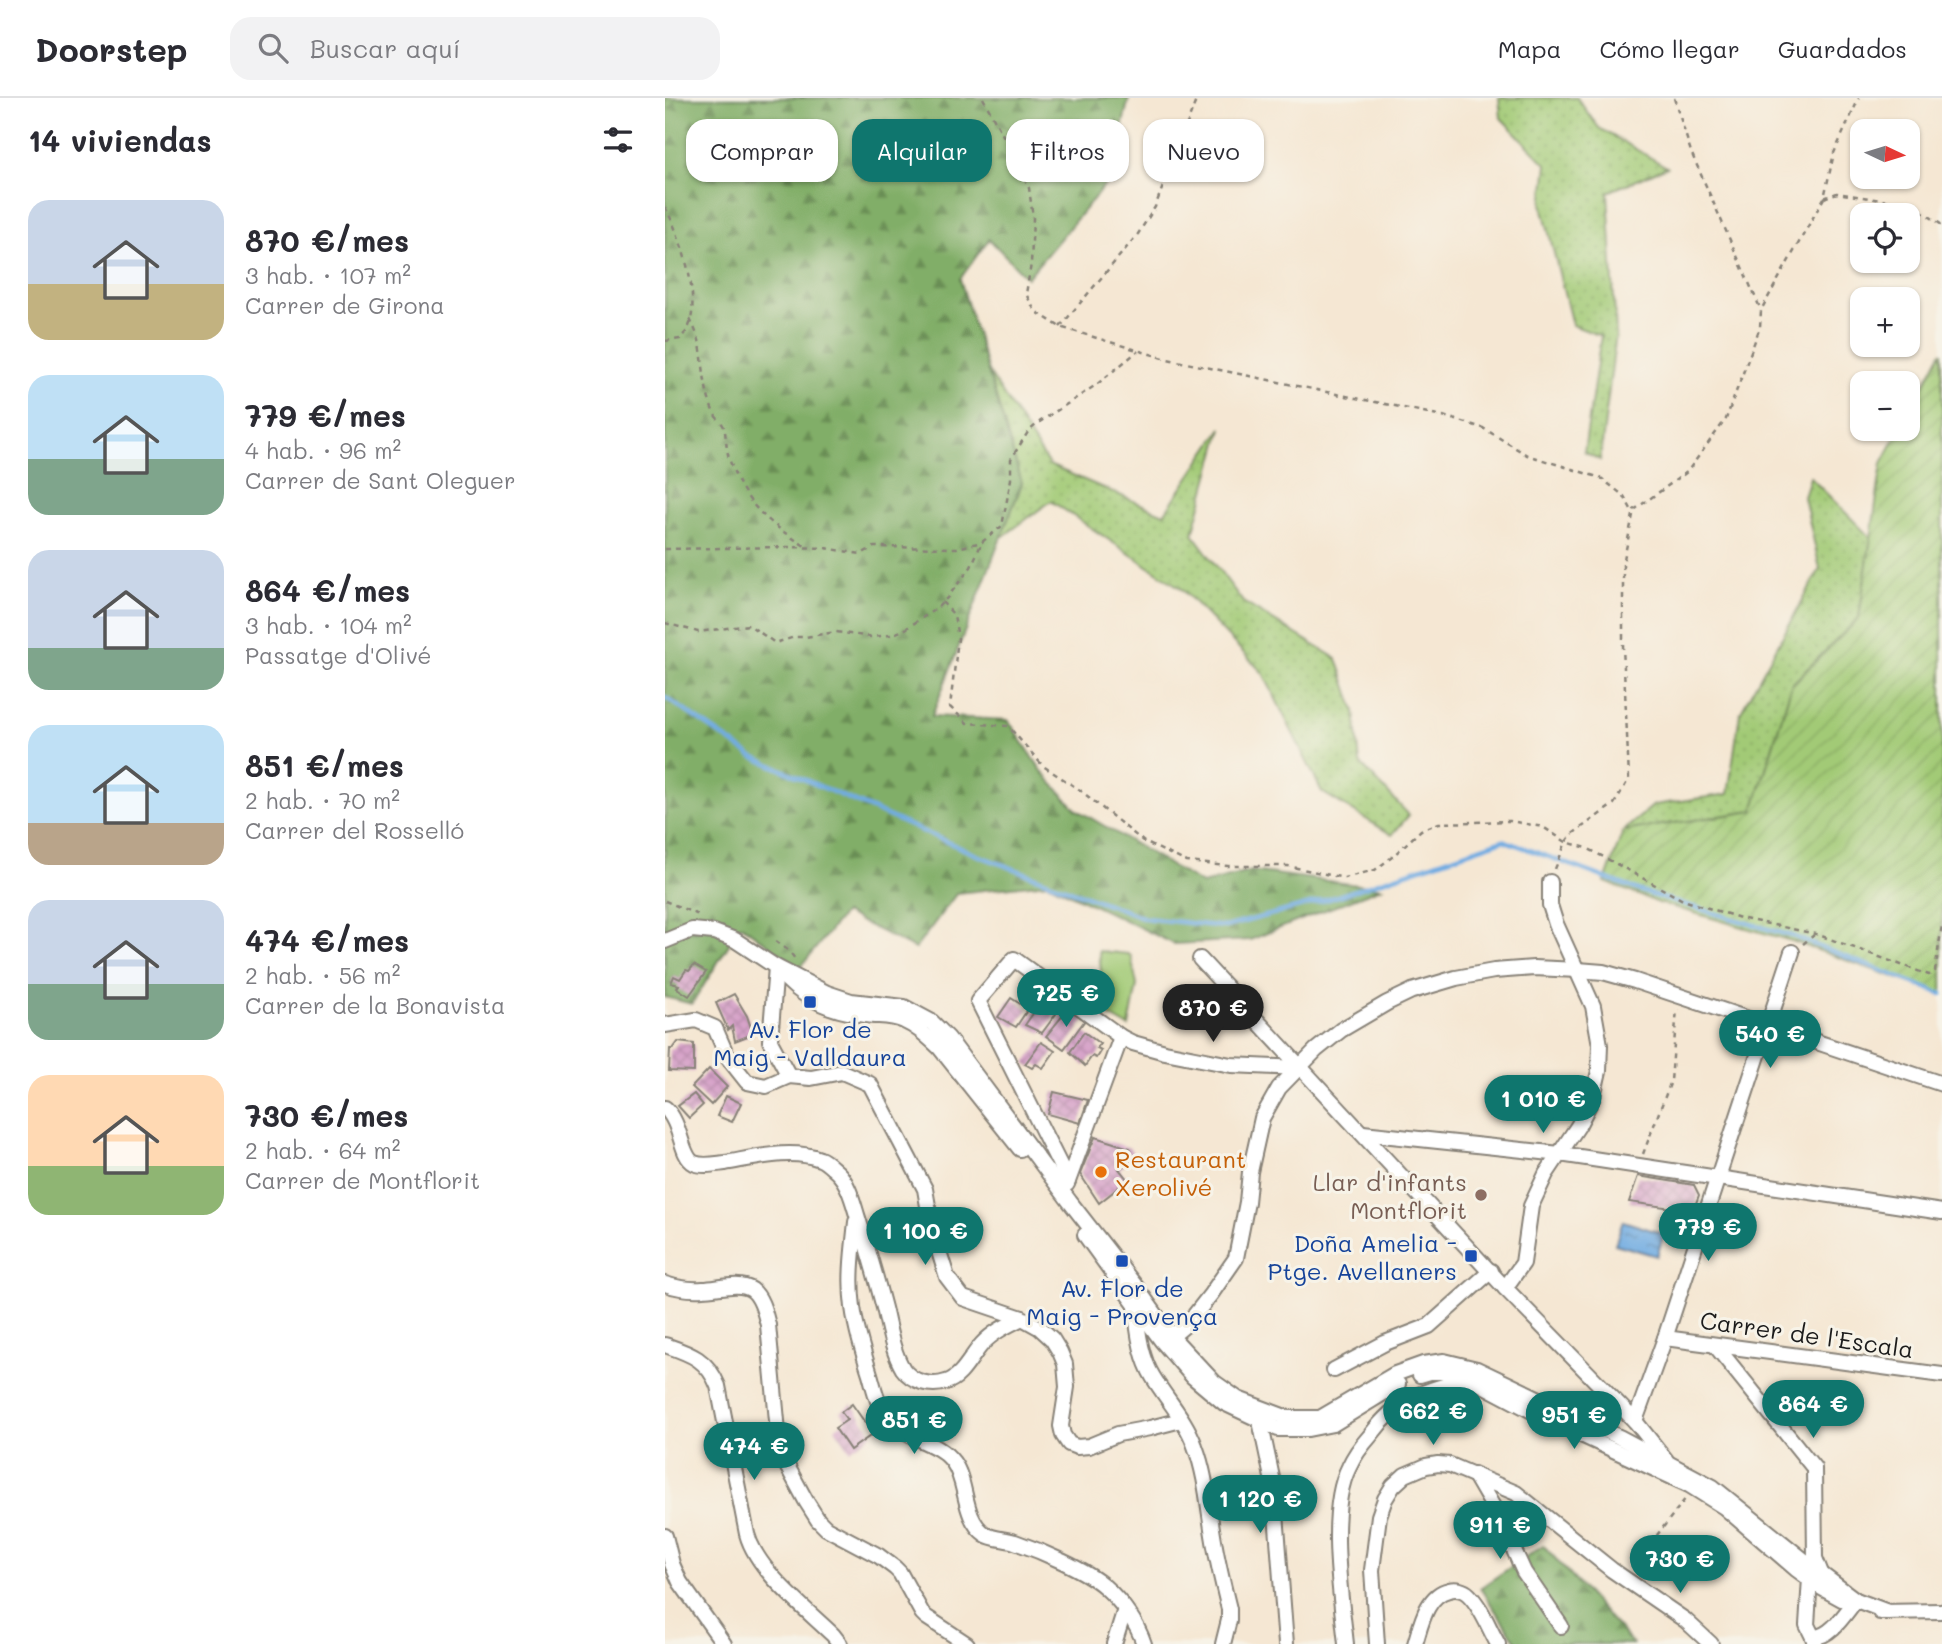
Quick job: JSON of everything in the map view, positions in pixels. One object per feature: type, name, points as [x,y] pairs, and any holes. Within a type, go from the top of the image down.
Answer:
[{"type":"street","points":[[1505,1288],[1523,1263],[1531,1206],[1546,1174],[1593,1097],[1599,1071],[1600,1045],[1593,1006],[1556,924],[1550,905],[1550,882]]},
{"type":"street","points":[[665,941],[691,930],[714,932],[735,940],[776,967],[838,998],[904,1007],[932,1022],[948,1038],[1134,1284],[1166,1338]]},
{"type":"street","points":[[1635,1421],[1665,1338],[1792,952]]},
{"type":"street","points":[[1299,1068],[1231,1065],[1133,1043],[1014,959],[978,1001],[1064,1192],[1136,1305],[1166,1338],[1193,1377],[1224,1402],[1259,1414],[1288,1419],[1320,1418],[1395,1374],[1423,1364],[1444,1361],[1477,1369],[1619,1437],[1713,1487],[1816,1574]]},
{"type":"street","points":[[1200,959],[1505,1288],[1635,1421],[1679,1480]]},
{"type":"street","points":[[776,967],[770,1041],[789,1076]]},
{"type":"street","points":[[1166,1338],[1190,1321],[1236,1258],[1262,1118],[1279,1088],[1316,1050],[1341,1030],[1412,991],[1456,978],[1494,971],[1534,968],[1603,972],[1942,1084]]},
{"type":"street","points":[[665,1025],[696,1020],[715,1028],[727,1058],[747,1082],[766,1086],[789,1076],[811,1078],[842,1072],[870,1083],[925,1189],[932,1229],[947,1277],[963,1297],[1022,1318],[1040,1328],[1052,1339],[1065,1364],[1067,1387],[1061,1426],[1063,1436],[1069,1444],[1077,1447],[1089,1446],[1118,1434],[1181,1420]]},
{"type":"street","points":[[1064,1192],[1121,1037]]},
{"type":"street","points":[[665,1108],[672,1114],[686,1157],[695,1164],[711,1165],[768,1156],[794,1155],[822,1159],[840,1175],[853,1201],[896,1353],[904,1371],[917,1381],[939,1384],[949,1382],[983,1343],[1000,1329],[1022,1318]]},
{"type":"street","points":[[1363,1133],[1560,1154],[1942,1212]]},
{"type":"street","points":[[857,1214],[851,1264],[853,1307],[881,1409],[897,1427],[928,1443],[953,1462],[974,1522],[985,1535],[1016,1543],[1080,1571],[1105,1587],[1125,1609],[1138,1628],[1144,1644]]},
{"type":"street","points":[[1334,1370],[1385,1343],[1429,1326],[1492,1272]]},
{"type":"street","points":[[665,1284],[702,1290],[737,1286],[753,1291],[763,1307],[768,1325],[779,1443],[786,1464],[806,1501],[826,1528],[880,1556],[895,1567],[922,1613],[967,1644]]},
{"type":"street","points":[[1134,1284],[1139,1335],[1145,1361],[1193,1438],[1206,1483],[1213,1537],[1229,1614],[1223,1644]]},
{"type":"street","name":"Carrer de l'Escala","points":[[1665,1338],[1942,1375]]},
{"type":"street","points":[[665,1345],[698,1358],[718,1386],[749,1543],[771,1575],[840,1644]]},
{"type":"street","points":[[1716,1345],[1814,1468],[1816,1574],[1807,1625],[1811,1642],[1827,1633],[1854,1602]]},
{"type":"street","points":[[1259,1414],[1279,1429],[1308,1429],[1333,1424],[1402,1381],[1430,1372],[1454,1372],[1694,1488],[1873,1613],[1937,1611]]},
{"type":"street","points":[[1346,1644],[1337,1525],[1341,1492],[1348,1468],[1382,1419],[1406,1402],[1437,1387],[1472,1380]]},
{"type":"street","points":[[1259,1414],[1274,1486],[1286,1644]]},
{"type":"street","points":[[1377,1644],[1372,1570],[1379,1516],[1385,1499],[1393,1486],[1405,1475],[1426,1466],[1450,1465],[1527,1500],[1623,1578],[1685,1620],[1711,1644]]},
{"type":"street","points":[[1474,1474],[1499,1517],[1524,1572],[1561,1626]]},
{"type":"street","points":[[665,1536],[680,1582],[724,1644]]},
{"type":"street","points":[[1415,1644],[1425,1612],[1436,1595],[1455,1589],[1472,1597],[1498,1644]]},
{"type":"street","points":[[1114,1644],[1125,1609]]},
{"type":"path","points":[[983,98],[1029,188],[1033,218],[1031,264],[1026,295],[1035,311],[1060,327],[1138,351],[1443,416],[1483,428],[1527,454],[1601,478],[1624,496],[1634,514]]},
{"type":"path","points":[[1060,327],[1138,234],[1155,207],[1197,98]]},
{"type":"path","points":[[1674,98],[1691,152],[1761,310]]},
{"type":"path","points":[[1550,882],[1571,835],[1614,804],[1629,779],[1623,646],[1623,564],[1634,510],[1687,472],[1726,419],[1759,327],[1761,310],[1824,198],[1834,153],[1859,98]]},
{"type":"path","points":[[1824,198],[1837,193],[1913,205],[1942,225]]},
{"type":"path","points":[[665,207],[673,220],[692,287],[691,319],[687,331],[680,339],[665,341]]},
{"type":"path","points":[[691,319],[699,342],[714,413],[724,427],[725,446],[741,488],[758,512],[807,548]]},
{"type":"path","points":[[665,549],[825,548],[860,554],[874,547],[957,548],[982,542],[1002,526],[1011,479],[1011,459],[1028,432],[1096,386],[1138,351]]},
{"type":"path","points":[[665,623],[698,632],[750,625],[775,643],[795,637],[836,632],[871,637],[890,635],[919,621],[942,602],[971,567],[982,542]]},
{"type":"path","points":[[942,602],[954,615],[958,638],[950,707],[967,723],[1008,726],[1043,766],[1080,790],[1143,842],[1187,862],[1228,866],[1288,866],[1344,878],[1375,870],[1422,830],[1439,823],[1510,821],[1543,827],[1566,842],[1587,848],[1683,900],[1740,918],[1816,934],[1929,975],[1935,971],[1942,925]]},
{"type":"path","points":[[665,901],[708,919],[714,932]]},
{"type":"path","points":[[776,941],[790,952],[801,970]]},
{"type":"path","points":[[1639,1166],[1671,1081],[1678,995]]},
{"type":"path","points":[[1623,1578],[1694,1488]]},
{"type":"green space","points":[[665,98],[1129,98],[1124,119],[1006,119],[1006,182],[1107,182],[1027,278],[989,239],[960,279],[1022,483],[932,716],[1008,720],[1044,774],[1076,809],[1202,884],[1252,871],[1381,888],[1250,940],[1174,944],[1048,883],[957,893],[915,949],[844,913],[800,968],[741,925],[692,1004],[665,997]]},
{"type":"green space","points":[[1499,98],[1577,98],[1599,128],[1667,167],[1608,192],[1616,334],[1600,460],[1584,452],[1601,336],[1572,325],[1542,205],[1547,165],[1501,118]]},
{"type":"green space","points":[[1942,351],[1942,994],[1792,941],[1659,903],[1605,882],[1623,831],[1753,811],[1792,684],[1859,618],[1882,463],[1894,441],[1920,441],[1920,392]]},
{"type":"green space","points":[[988,371],[1049,465],[1164,514],[1222,428],[1193,534],[1243,602],[1337,659],[1355,711],[1360,763],[1409,815],[1392,835],[1322,792],[1263,673],[1182,589],[1051,501],[1001,538],[1022,483]]},
{"type":"green space","points":[[1810,477],[1871,538],[1859,618],[1792,684],[1753,811],[1623,831],[1654,805],[1728,794],[1740,713],[1820,569],[1804,497]]},
{"type":"green space","points":[[1099,951],[1131,956],[1137,985],[1129,1027],[1105,1013]]},
{"type":"green space","points":[[1543,1545],[1633,1644],[1518,1644],[1480,1588]]},
{"type":"water","points":[[1623,1221],[1664,1234],[1657,1256],[1615,1244]]},
{"type":"building","points":[[694,965],[706,972],[689,996],[677,988],[679,985],[671,983],[674,976],[680,979],[686,970],[689,971]]},
{"type":"building","points":[[734,994],[747,1016],[753,1034],[735,1041],[732,1026],[728,1030],[716,1003]]},
{"type":"building","points":[[1011,998],[1028,1009],[1016,1027],[998,1017]]},
{"type":"building","points":[[1041,1002],[1056,1014],[1042,1033],[1025,1025]]},
{"type":"building","points":[[1068,1009],[1085,1020],[1064,1049],[1046,1036]]},
{"type":"building","points":[[1084,1032],[1100,1044],[1097,1048],[1101,1050],[1096,1058],[1092,1056],[1085,1066],[1070,1052]]},
{"type":"building","points":[[678,1042],[694,1044],[694,1072],[669,1071],[670,1049]]},
{"type":"building","points":[[1041,1042],[1055,1051],[1043,1068],[1036,1064],[1032,1068],[1025,1064]]},
{"type":"building","points":[[709,1069],[727,1087],[711,1105],[692,1087]]},
{"type":"building","points":[[1054,1092],[1088,1100],[1080,1123],[1048,1114]]},
{"type":"building","points":[[694,1094],[703,1105],[689,1118],[678,1106]]},
{"type":"building","points":[[726,1096],[741,1103],[732,1122],[717,1116]]},
{"type":"building","name":"Restaurant Xerolivé","points":[[1095,1137],[1130,1148],[1135,1158],[1119,1169],[1128,1180],[1099,1203],[1080,1174]]},
{"type":"building","points":[[1638,1176],[1694,1185],[1699,1195],[1693,1211],[1629,1202]]},
{"type":"building","points":[[852,1404],[873,1434],[850,1450],[835,1428],[847,1420],[841,1412]]},
{"type":"waterway","points":[[665,697],[753,757],[977,855],[1145,918],[1225,927],[1329,899],[1503,840],[1646,893],[1792,936],[1942,994]]},
{"type":"place","name":"Av. Flor de Maig - Valldaura","points":[[810,1002]]},
{"type":"place","name":"Restaurant Xerolivé","points":[[1101,1172]]},
{"type":"place","name":"Llar d'infants Montflorit","points":[[1481,1195]]},
{"type":"place","name":"Doña Amelia - Ptge. Avellaners","points":[[1471,1256]]},
{"type":"place","name":"Av. Flor de Maig - Provença","points":[[1122,1261]]}]
